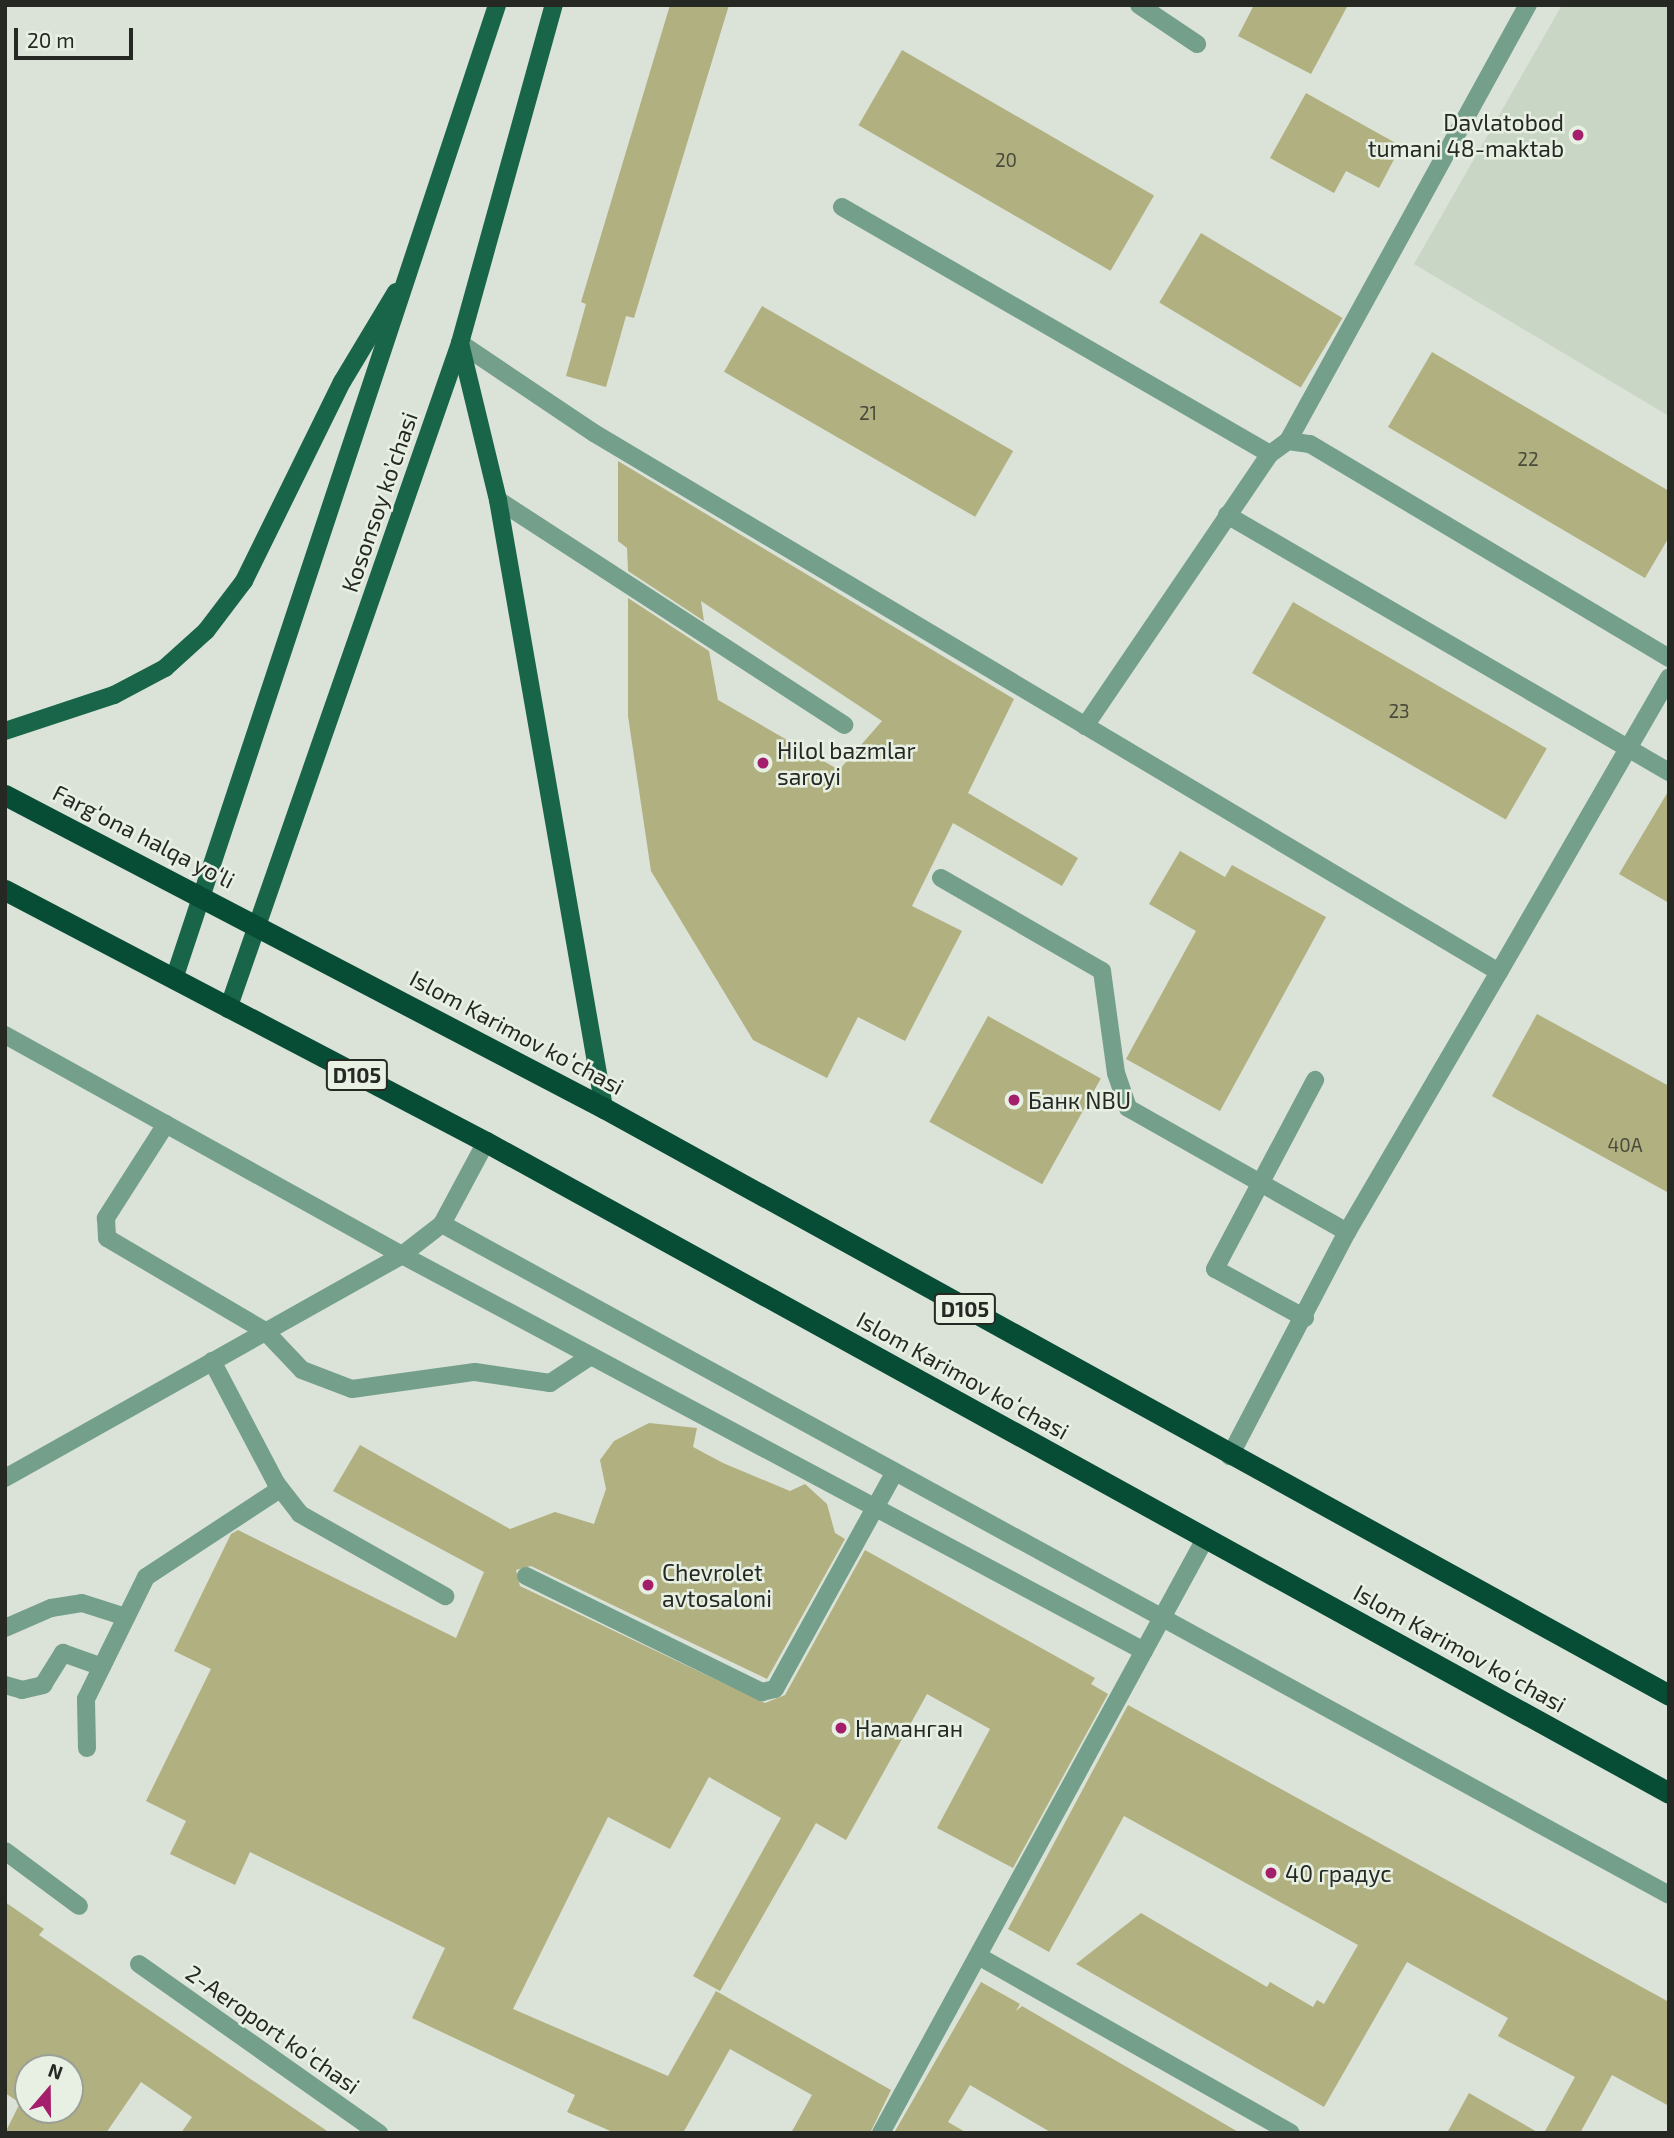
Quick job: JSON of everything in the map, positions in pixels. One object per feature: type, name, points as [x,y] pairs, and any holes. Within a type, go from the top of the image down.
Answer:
[{"type":"highway","name":"Farg‘ona halqa yo‘li","points":[[5,795],[260,924]]},
{"type":"highway","name":"D105","points":[[5,890],[228,1009]]},
{"type":"highway","name":"Islom Karimov koʻchasi","points":[[260,924],[604,1108],[1230,1456],[1669,1695]]},
{"type":"highway","name":"Islom Karimov koʻchasi","points":[[228,1009],[486,1142],[1669,1793]]},
{"type":"main road","name":"Kosonsoy ko’chasi","points":[[174,979],[205,896],[497,5]]},
{"type":"main road","name":"Kosonsoy ko’chasi","points":[[228,1009],[260,924],[460,343],[554,5]]},
{"type":"main road","points":[[5,731],[114,695],[165,668],[206,631],[244,581],[342,382],[412,265]]},
{"type":"main road","points":[[460,343],[498,500],[604,1108]]},
{"type":"street","points":[[1139,5],[1197,44]]},
{"type":"street","points":[[1085,726],[1270,454],[1288,441],[1528,5]]},
{"type":"street","points":[[842,207],[1270,454]]},
{"type":"street","points":[[460,343],[594,433],[1499,972]]},
{"type":"street","points":[[1288,441],[1310,444],[1669,658]]},
{"type":"street","points":[[498,500],[844,725]]},
{"type":"street","points":[[1227,515],[1669,772]]},
{"type":"street","points":[[1230,1456],[1305,1318],[1347,1232],[1499,972],[1625,748],[1669,678]]},
{"type":"street","points":[[941,878],[1102,971],[1116,1073],[1128,1108],[1347,1232]]},
{"type":"street","points":[[5,1035],[402,1255],[1144,1651]]},
{"type":"street","points":[[1305,1318],[1215,1269],[1264,1185],[1315,1080]]},
{"type":"street","points":[[166,1124],[106,1218],[107,1238],[265,1331],[302,1370],[352,1389],[475,1372],[550,1383],[591,1356]]},
{"type":"street","points":[[5,1478],[402,1255],[442,1224],[486,1142]]},
{"type":"street","points":[[442,1224],[1164,1616],[1669,1895]]},
{"type":"street","points":[[212,1361],[281,1489],[300,1514],[445,1596]]},
{"type":"street","points":[[526,1576],[762,1692],[786,1677],[895,1472]]},
{"type":"street","points":[[87,1748],[86,1699],[146,1577],[281,1489]]},
{"type":"street","points":[[881,2133],[980,1957],[1205,1539]]},
{"type":"street","points":[[5,1628],[51,1608],[82,1603],[126,1617]]},
{"type":"street","points":[[5,1685],[22,1690],[43,1685],[63,1654],[102,1667]]},
{"type":"street","points":[[5,1851],[79,1906]]},
{"type":"street","points":[[980,1957],[1291,2133]]},
{"type":"street","name":"2-Aeroport koʻchasi","points":[[139,1964],[379,2133]]},
{"type":"shaded area","name":"Davlatobod tumani 48-maktab","points":[[1562,5],[1669,5],[1669,416],[1414,264]]},
{"type":"building","points":[[670,5],[729,5],[634,318],[626,316],[606,387],[566,376],[586,304],[581,302]]},
{"type":"building","points":[[1254,5],[1348,5],[1311,74],[1238,36]]},
{"type":"building","points":[[902,50],[1154,195],[1111,271],[858,125]]},
{"type":"building","points":[[1306,93],[1401,146],[1379,188],[1346,171],[1334,193],[1270,158]]},
{"type":"building","points":[[1201,233],[1342,318],[1301,387],[1159,302]]},
{"type":"building","points":[[762,306],[1013,451],[975,517],[724,372]]},
{"type":"building","points":[[1432,352],[1669,491],[1669,537],[1645,578],[1388,427]]},
{"type":"building","points":[[618,461],[1014,699],[968,793],[1078,858],[1062,886],[953,823],[912,906],[962,931],[905,1041],[858,1017],[827,1078],[753,1040],[651,871],[628,716],[628,598],[709,651],[718,700],[839,770],[882,721],[701,601],[704,621],[628,571],[627,548],[618,541]]},
{"type":"building","points":[[1293,602],[1547,748],[1506,820],[1252,673]]},
{"type":"building","points":[[1669,790],[1669,903],[1619,874]]},
{"type":"building","points":[[1180,851],[1225,877],[1232,865],[1326,917],[1220,1111],[1126,1059],[1196,931],[1149,904]]},
{"type":"building","points":[[1537,1014],[1669,1086],[1669,1193],[1492,1096]]},
{"type":"building","name":"Банк NBU","points":[[988,1016],[1101,1079],[1042,1184],[929,1122]]},
{"type":"building","points":[[649,1423],[697,1428],[693,1447],[723,1463],[790,1491],[805,1484],[827,1504],[835,1533],[845,1539],[767,1679],[531,1566],[516,1570],[520,1586],[765,1703],[785,1695],[865,1550],[1095,1678],[1091,1684],[1108,1694],[1013,1868],[937,1828],[990,1729],[927,1694],[846,1840],[816,1823],[720,1991],[693,1976],[781,1818],[709,1777],[670,1849],[608,1817],[513,2009],[668,2076],[716,1991],[891,2090],[870,2133],[791,2133],[812,2095],[730,2049],[683,2133],[615,2133],[567,2112],[575,2095],[412,2018],[445,1948],[250,1852],[235,1885],[170,1854],[186,1821],[146,1801],[211,1669],[174,1651],[231,1534],[238,1530],[456,1638],[484,1572],[333,1491],[360,1445],[510,1529],[555,1512],[594,1524],[606,1489],[600,1460],[614,1441]]},
{"type":"building","points":[[1128,1705],[1669,2002],[1669,2106],[1612,2075],[1580,2133],[1544,2133],[1575,2077],[1498,2036],[1508,2018],[1407,1962],[1324,2107],[1076,1964],[1141,1913],[1267,1987],[1270,1982],[1313,2007],[1317,2000],[1324,2004],[1358,1945],[1124,1816],[1049,1952],[1008,1929]]},
{"type":"building","points":[[5,1902],[44,1929],[39,1935],[330,2133],[181,2133],[192,2117],[141,2082],[106,2133],[5,2133],[14,2115],[14,2124],[84,2124],[84,2054],[14,2054],[14,2099],[5,2093]]},
{"type":"building","points":[[981,1982],[1020,2004],[1016,2011],[1022,2006],[1240,2133],[1052,2133],[970,2085],[948,2122],[967,2133],[894,2133]]},
{"type":"building","points":[[1469,2093],[1539,2133],[1447,2133]]},
{"type":"place","name":"Davlatobod tumani 48-maktab","points":[[1578,135]]},
{"type":"place","name":"Hilol bazmlar saroyi","points":[[763,763]]},
{"type":"place","name":"Банк NBU","points":[[1014,1100]]},
{"type":"place","name":"Chevrolet avtosaloni","points":[[648,1585]]},
{"type":"place","name":"Наманган","points":[[841,1728]]},
{"type":"place","name":"40 градус","points":[[1271,1873]]}]
